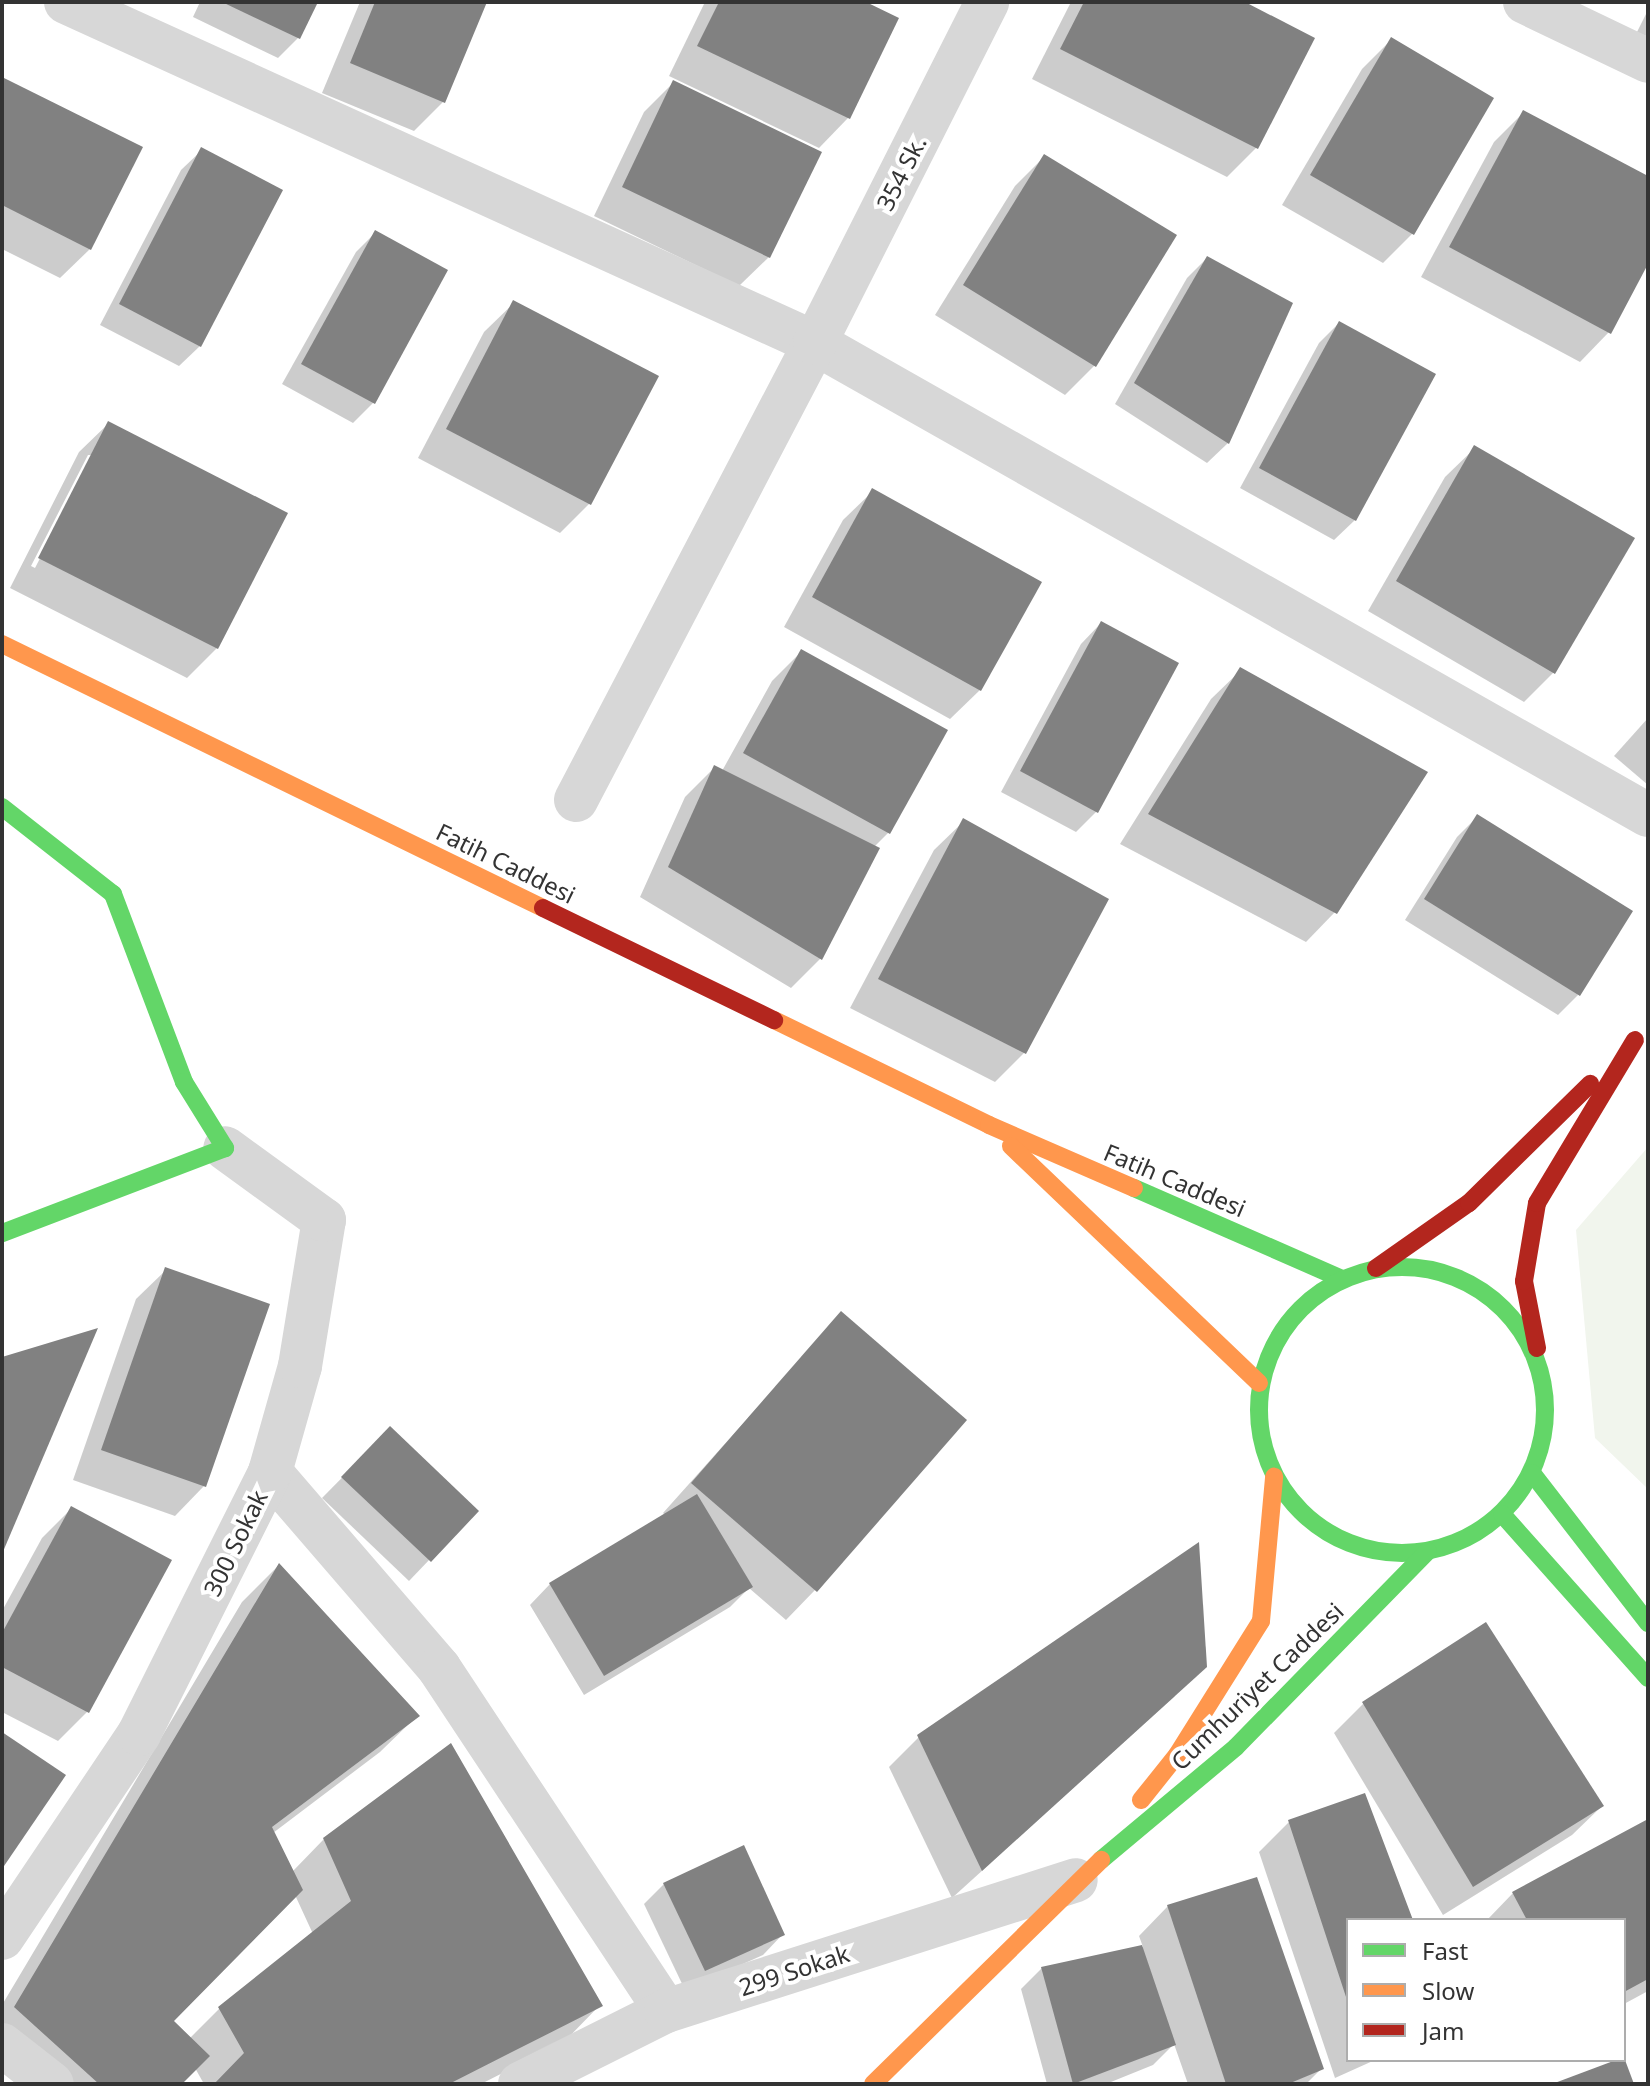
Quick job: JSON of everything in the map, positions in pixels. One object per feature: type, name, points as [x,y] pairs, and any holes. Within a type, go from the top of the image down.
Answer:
[{"type":"street","points":[[66,2],[815,343],[1648,815]]},
{"type":"street","name":"354 Sk.","points":[[576,800],[815,343],[987,2]]},
{"type":"street","points":[[1525,2],[1648,61]]},
{"type":"street","name":"Fatih Caddesi","points":[[2,644],[989,1125],[1342,1279]]},
{"type":"street","points":[[2,807],[113,894],[184,1082],[225,1148],[2,1233]]},
{"type":"street","points":[[1376,1268],[1469,1203],[1648,1025]]},
{"type":"street","points":[[1543,1376],[1522,1331],[1489,1294],[1444,1272],[1410,1265],[1376,1268],[1342,1279],[1303,1303],[1275,1340],[1259,1383],[1258,1432],[1274,1477],[1304,1516],[1344,1542],[1385,1552],[1428,1551],[1468,1539],[1502,1514],[1532,1473],[1545,1426],[1543,1376],[1524,1281],[1537,1203],[1635,1040]]},
{"type":"street","name":"Fatih Caddesi","points":[[989,1125],[1259,1383]]},
{"type":"street","name":"300 Sokak","points":[[2,1938],[139,1734],[270,1472],[300,1366],[324,1220],[225,1148]]},
{"type":"street","points":[[270,1472],[439,1668],[666,2011]]},
{"type":"street","points":[[1532,1473],[1648,1623]]},
{"type":"street","name":"Cumhuriyet Caddesi","points":[[1076,1880],[1177,1755],[1261,1621],[1274,1477]]},
{"type":"street","points":[[1502,1514],[1648,1678]]},
{"type":"street","name":"Cumhuriyet Caddesi","points":[[873,2084],[1076,1880],[1236,1747],[1428,1551]]},
{"type":"street","name":"299 Sokak","points":[[520,2084],[666,2011],[1076,1880]]},
{"type":"street","points":[[2,2045],[52,2084]]},
{"type":"shaded area","points":[[1648,1147],[1648,1489],[1595,1438],[1576,1230]]},
{"type":"building","points":[[222,2],[318,2],[300,39]]},
{"type":"building","points":[[375,2],[487,2],[445,103],[350,63]]},
{"type":"building","points":[[719,2],[866,2],[899,18],[850,119],[697,46]]},
{"type":"building","points":[[1084,2],[1245,2],[1315,38],[1258,149],[1060,49]]},
{"type":"building","points":[[1391,37],[1494,98],[1414,235],[1310,175]]},
{"type":"building","points":[[2,77],[143,147],[91,250],[2,205]]},
{"type":"building","points":[[673,80],[822,152],[770,258],[622,187]]},
{"type":"building","points":[[1523,110],[1648,176],[1648,264],[1611,334],[1449,247]]},
{"type":"building","points":[[201,147],[283,190],[201,347],[119,304]]},
{"type":"building","points":[[1044,154],[1177,235],[1096,367],[963,285]]},
{"type":"building","points":[[375,230],[448,270],[375,404],[301,364]]},
{"type":"building","points":[[1207,256],[1293,303],[1229,444],[1134,383]]},
{"type":"building","points":[[513,300],[659,376],[591,505],[446,429]]},
{"type":"building","points":[[1339,321],[1436,374],[1356,521],[1259,468]]},
{"type":"building","points":[[108,421],[288,513],[218,649],[38,558]]},
{"type":"building","points":[[1474,445],[1635,538],[1555,674],[1396,581]]},
{"type":"building","points":[[872,488],[1042,582],[981,691],[812,597]]},
{"type":"building","points":[[1101,621],[1179,663],[1098,813],[1020,771]]},
{"type":"building","points":[[801,649],[948,730],[890,834],[743,753]]},
{"type":"building","points":[[1240,667],[1428,772],[1337,914],[1148,814]]},
{"type":"building","points":[[714,765],[880,848],[822,960],[668,867]]},
{"type":"building","points":[[1477,814],[1633,911],[1580,996],[1424,899]]},
{"type":"building","points":[[963,818],[1109,899],[1026,1054],[878,979]]},
{"type":"building","points":[[165,1267],[270,1304],[206,1487],[101,1450]]},
{"type":"building","points":[[841,1311],[967,1420],[817,1592],[691,1483]]},
{"type":"building","points":[[98,1328],[2,1554],[2,1357]]},
{"type":"building","points":[[390,1426],[479,1511],[431,1562],[341,1477]]},
{"type":"building","points":[[697,1494],[753,1587],[604,1676],[549,1583]]},
{"type":"building","points":[[71,1506],[172,1560],[89,1713],[2,1667],[2,1633]]},
{"type":"building","points":[[1199,1542],[1207,1667],[982,1871],[917,1735]]},
{"type":"building","points":[[279,1563],[420,1716],[272,1827],[303,1890],[174,2021],[210,2056],[182,2084],[99,2084],[14,2007]]},
{"type":"building","points":[[1486,1622],[1604,1806],[1473,1887],[1362,1702]]},
{"type":"building","points":[[2,1732],[66,1775],[2,1869]]},
{"type":"building","points":[[451,1743],[603,2006],[449,2084],[214,2084],[244,2053],[218,2007],[351,1901],[323,1838]]},
{"type":"building","points":[[1365,1793],[1412,1918],[1346,1918],[1346,1997],[1288,1820]]},
{"type":"building","points":[[1648,1819],[1648,1979],[1626,1991],[1626,1918],[1526,1918],[1512,1892]]},
{"type":"building","points":[[744,1845],[785,1935],[705,1971],[663,1883]]},
{"type":"building","points":[[1257,1877],[1324,2069],[1288,2084],[1226,2084],[1167,1905]]},
{"type":"building","points":[[1142,1945],[1176,2045],[1073,2084],[1041,1967]]},
{"type":"building","points":[[1611,2062],[1626,2062],[1634,2084],[1552,2084]]},
{"type":"traffic: fast","points":[[2,807],[113,894],[184,1082],[225,1148],[2,1233]]},
{"type":"traffic: fast","points":[[1134,1188],[1342,1279]]},
{"type":"traffic: fast","points":[[1388,1267],[1416,1267],[1444,1273],[1470,1284],[1493,1299],[1513,1319],[1528,1342],[1539,1368],[1545,1410],[1543,1438],[1528,1478],[1513,1501],[1493,1521],[1470,1536],[1444,1547],[1416,1553],[1388,1553],[1360,1547],[1334,1536],[1311,1521],[1291,1501],[1276,1478],[1265,1452],[1259,1424],[1259,1396],[1265,1368],[1276,1342],[1291,1319],[1311,1299],[1334,1284],[1360,1273],[1388,1267]]},
{"type":"traffic: fast","points":[[1532,1473],[1648,1623]]},
{"type":"traffic: fast","points":[[1502,1514],[1648,1678]]},
{"type":"traffic: fast","points":[[1101,1860],[1236,1747],[1428,1551]]},
{"type":"traffic: slow","points":[[2,644],[543,908]]},
{"type":"traffic: slow","points":[[774,1020],[989,1125],[1134,1188]]},
{"type":"traffic: slow","points":[[1011,1146],[1259,1383]]},
{"type":"traffic: slow","points":[[1141,1800],[1177,1755],[1261,1621],[1274,1477]]},
{"type":"traffic: slow","points":[[873,2084],[1101,1860]]},
{"type":"traffic: jam","points":[[543,908],[774,1020]]},
{"type":"traffic: jam","points":[[1537,1348],[1524,1281],[1537,1203],[1635,1040]]},
{"type":"traffic: jam","points":[[1376,1268],[1469,1203],[1590,1084]]}]
